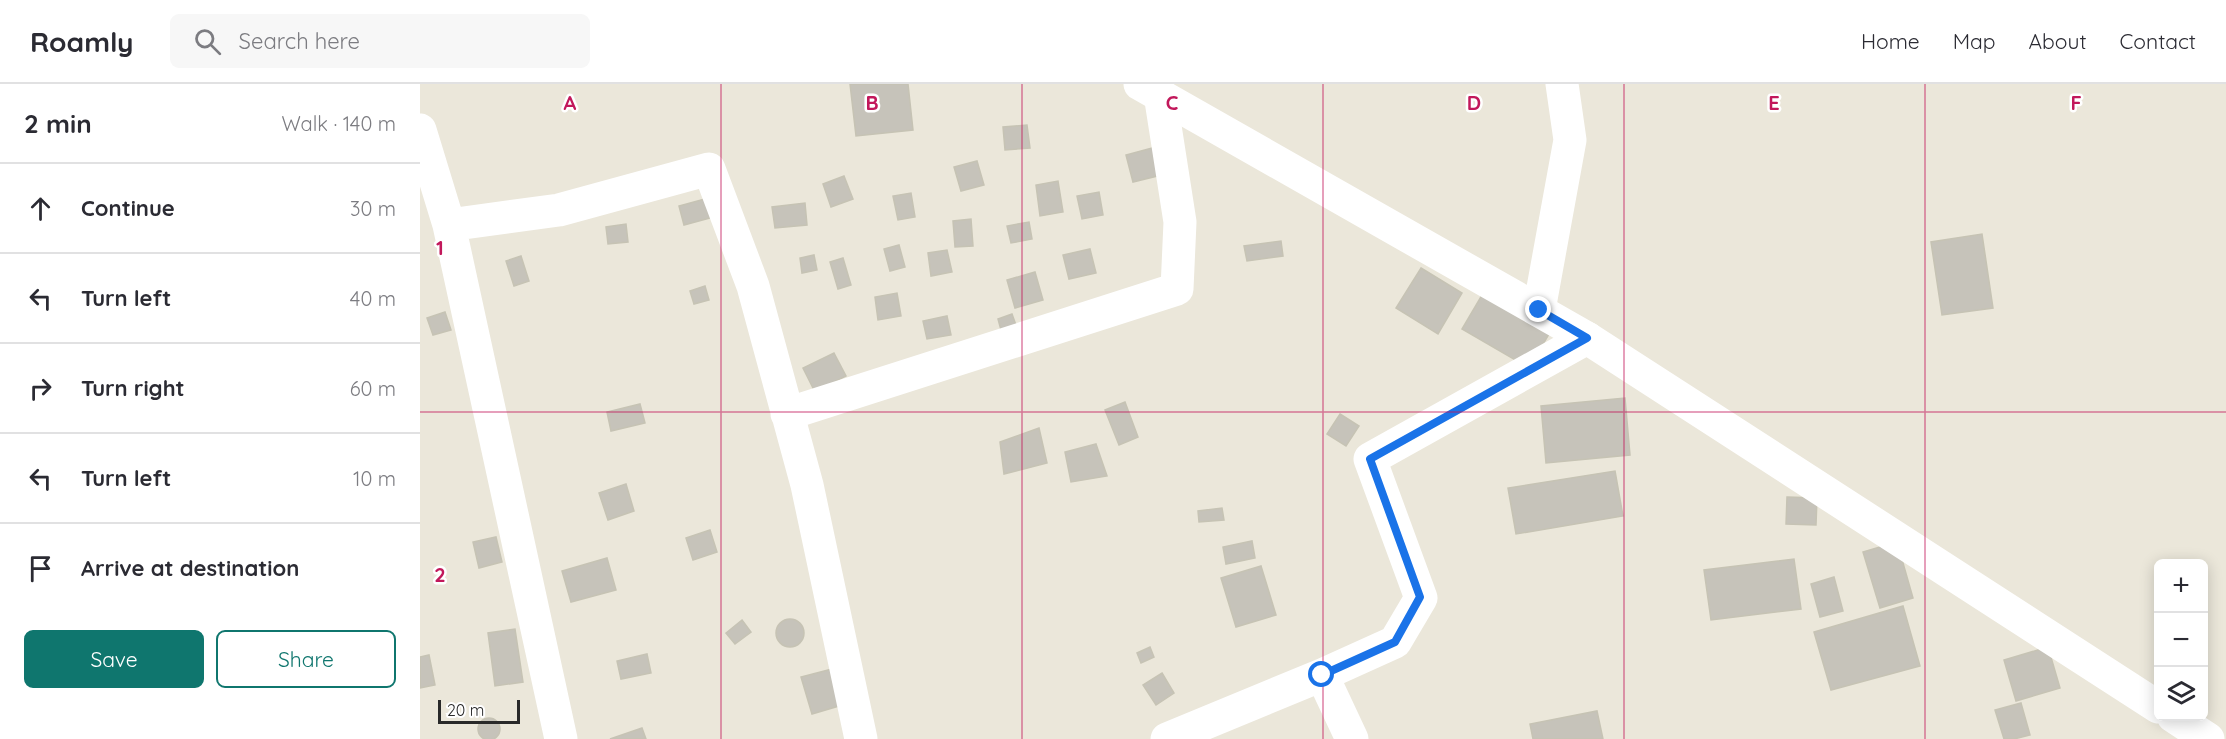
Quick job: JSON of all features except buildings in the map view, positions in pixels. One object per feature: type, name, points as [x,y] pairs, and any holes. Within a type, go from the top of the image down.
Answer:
[{"type":"street","points":[[1539,310],[1570,140],[1562,84]]},
{"type":"street","points":[[1150,89],[1587,338],[2154,704]]},
{"type":"street","points":[[788,414],[1178,289],[1180,222],[1150,89]]},
{"type":"street","points":[[420,130],[449,225],[561,739]]},
{"type":"street","points":[[449,225],[559,210],[709,169],[753,286],[807,485],[861,739]]},
{"type":"street","points":[[1167,739],[1395,642],[1420,597],[1370,459],[1587,338]]},
{"type":"street","points":[[1322,675],[1352,739]]},
{"type":"street","points":[[2179,721],[2208,739]]},
{"type":"route","points":[[1322,675],[1395,642],[1420,597],[1370,459],[1587,338],[1539,310]]}]
